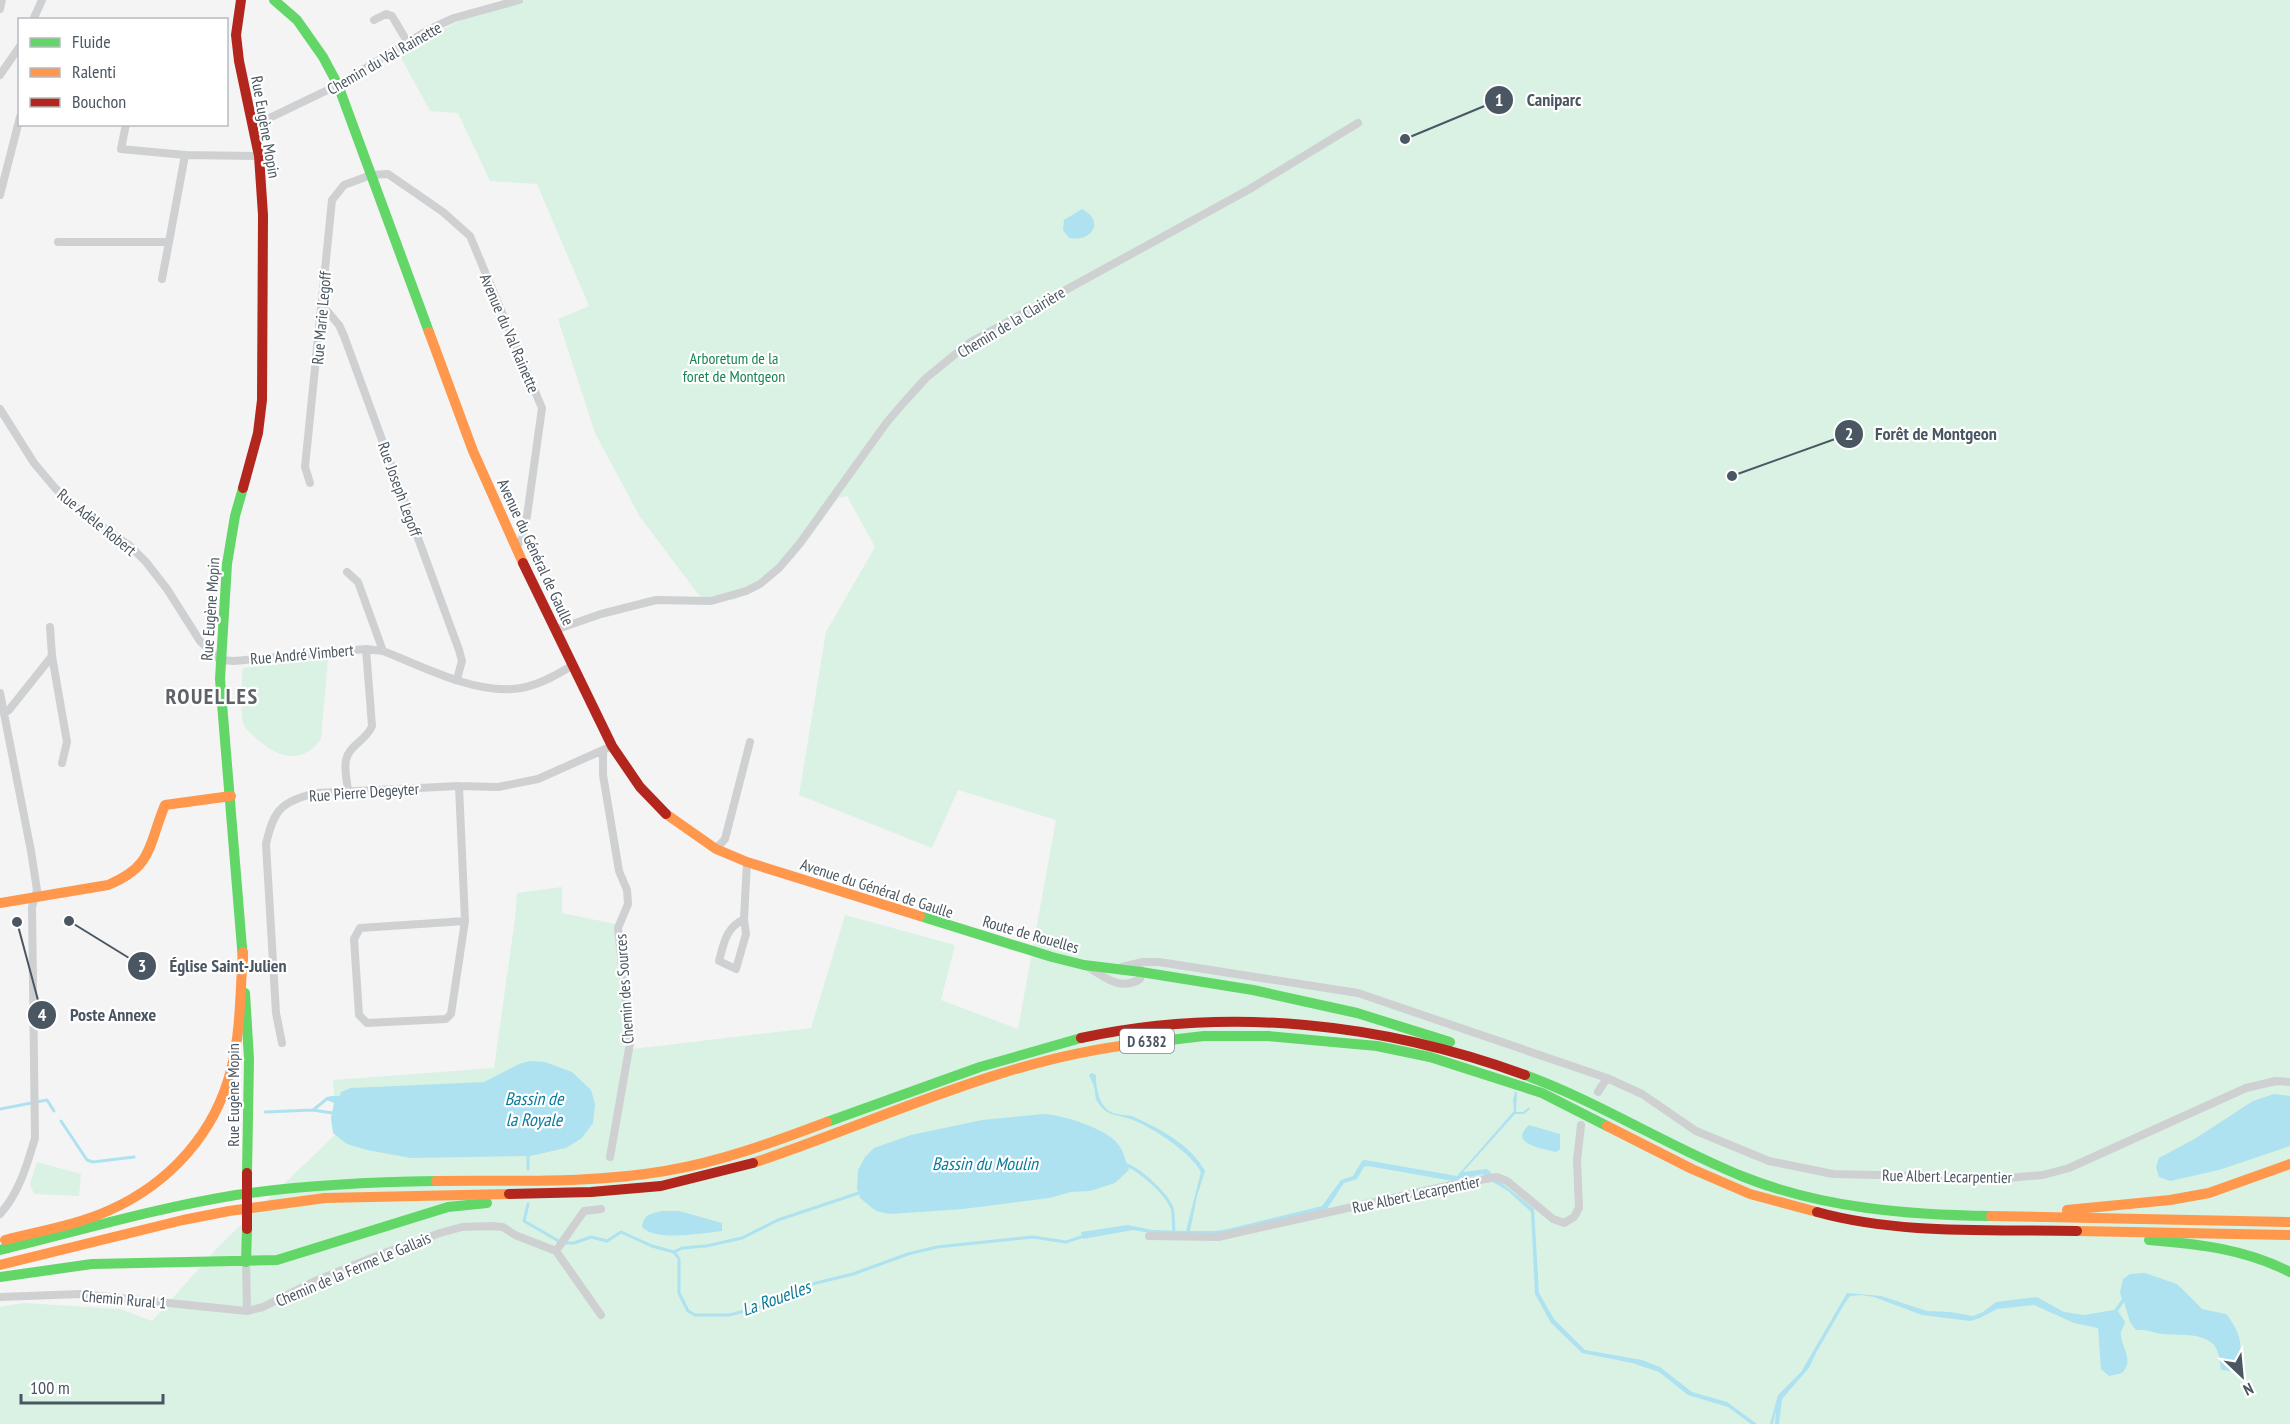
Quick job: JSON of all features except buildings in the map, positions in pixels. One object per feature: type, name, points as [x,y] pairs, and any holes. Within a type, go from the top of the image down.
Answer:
[{"type":"main road","name":"Rue Eugène Mopin","points":[[241,0],[236,35],[239,61],[259,156],[263,215],[262,400],[258,434],[236,516],[227,564],[220,689],[231,796],[249,1059],[246,1262]]},
{"type":"main road","name":"Avenue du Général de Gaulle","points":[[273,0],[297,20],[324,57],[338,85],[473,451],[516,548],[573,665],[608,749],[664,812],[716,849],[747,862],[962,931]]},
{"type":"main road","points":[[0,903],[121,881],[137,870],[148,858],[165,805],[231,796]]},
{"type":"main road","name":"Route de Rouelles","points":[[962,931],[1084,965]]},
{"type":"main road","points":[[0,1241],[109,1210],[143,1193],[170,1173],[190,1152],[222,1101],[231,1069],[243,952]]},
{"type":"main road","points":[[1084,965],[1115,969],[1142,967],[1357,1013],[1483,1052],[1571,1093]]},
{"type":"main road","name":"D 6382","points":[[0,1251],[180,1207],[239,1195],[305,1186],[380,1182],[584,1180],[626,1177],[670,1170],[749,1151],[897,1096],[1023,1053],[1076,1039],[1144,1027],[1191,1023],[1275,1023],[1330,1027],[1439,1047],[1490,1061],[1571,1093],[1722,1167],[1772,1187],[1810,1197],[1880,1210],[2004,1216],[2290,1222]]},
{"type":"main road","name":"D 6382","points":[[0,1265],[183,1220],[303,1201],[405,1195],[625,1190],[661,1186],[744,1166],[970,1084],[1036,1063],[1087,1051],[1165,1039],[1204,1036],[1268,1036],[1377,1046],[1430,1057],[1542,1093],[1692,1169],[1749,1194],[1841,1219],[1912,1228],[2290,1235]]},
{"type":"main road","points":[[2004,1216],[2170,1200],[2209,1193],[2290,1164]]},
{"type":"main road","points":[[0,1277],[92,1264],[278,1260],[448,1207],[569,1192]]},
{"type":"main road","points":[[2031,1230],[2241,1250],[2271,1261],[2290,1272]]},
{"type":"street","points":[[0,9],[2,0]]},
{"type":"street","points":[[34,18],[42,0]]},
{"type":"street","name":"Chemin du Val Rainette","points":[[253,126],[338,85],[454,18],[519,0]]},
{"type":"street","points":[[374,20],[386,14],[392,16],[408,43]]},
{"type":"street","points":[[0,75],[18,49]]},
{"type":"street","name":"Chemin de la Clairière","points":[[555,630],[601,614],[656,600],[711,601],[760,584],[800,543],[887,422],[906,400],[926,378],[969,343],[1248,190],[1358,123]]},
{"type":"street","points":[[0,195],[18,125]]},
{"type":"street","points":[[126,126],[121,149],[185,155],[259,156]]},
{"type":"street","points":[[162,279],[185,155]]},
{"type":"street","name":"Avenue du Val Rainette","points":[[372,175],[388,174],[443,212],[470,236],[542,408],[527,516],[522,538],[516,548]]},
{"type":"street","name":"Rue Marie Legoff","points":[[310,483],[305,467],[332,201],[344,185],[372,175]]},
{"type":"street","points":[[58,242],[169,242]]},
{"type":"street","name":"Rue Joseph Legoff","points":[[321,306],[339,325],[344,336],[451,628],[462,662],[458,679]]},
{"type":"street","name":"Rue Adèle Robert","points":[[0,409],[34,463],[55,488],[80,512],[130,546],[146,562],[167,589],[200,640],[220,660]]},
{"type":"street","points":[[347,572],[358,582],[383,651]]},
{"type":"street","points":[[50,627],[52,656],[67,742],[62,763]]},
{"type":"street","points":[[348,790],[345,761],[351,750],[370,732],[372,726],[366,649]]},
{"type":"street","name":"Rue André Vimbert","points":[[220,660],[234,661],[366,649],[383,651],[485,689],[513,689],[546,680],[573,665]]},
{"type":"street","points":[[4,714],[52,656]]},
{"type":"street","points":[[0,693],[32,851],[36,884],[32,907],[35,1138],[24,1174],[11,1201],[0,1214]]},
{"type":"street","points":[[716,849],[725,839],[750,742]]},
{"type":"street","name":"Rue Pierre Degeyter","points":[[282,1043],[276,1013],[269,927],[266,844],[271,823],[280,807],[294,798],[348,790],[498,787],[538,779],[608,749]]},
{"type":"street","name":"Chemin des Sources","points":[[608,749],[603,775],[619,871],[627,890],[628,904],[618,928],[630,1043],[610,1157]]},
{"type":"street","points":[[459,786],[465,921],[451,1014],[446,1019],[367,1023],[359,1016],[354,939],[360,928],[465,921]]},
{"type":"street","points":[[744,919],[728,930],[719,961],[736,969],[746,933],[744,919],[747,862]]},
{"type":"street","name":"Rue Albert Lecarpentier","points":[[1142,967],[1159,962],[1358,993],[1607,1078],[1642,1094],[1696,1131],[1770,1161],[1833,1174],[2008,1178],[2043,1175],[2069,1168],[2246,1088],[2276,1081],[2290,1082]]},
{"type":"street","name":"Route de Rouelles","points":[[1084,965],[1118,984],[1125,985],[1140,979],[1142,967]]},
{"type":"street","points":[[1598,1092],[1607,1078]]},
{"type":"street","name":"Rue Albert Lecarpentier","points":[[1149,1236],[1218,1237],[1451,1185],[1497,1177],[1507,1181],[1553,1220],[1564,1223],[1574,1217],[1579,1208],[1577,1160],[1581,1125]]},
{"type":"street","points":[[0,1199],[11,1201]]},
{"type":"street","points":[[601,1209],[584,1211],[556,1251],[601,1315]]},
{"type":"street","name":"Chemin de la Ferme Le Gallais","points":[[247,1311],[263,1307],[315,1281],[379,1255],[462,1227],[503,1227],[515,1235],[556,1251]]},
{"type":"street","points":[[246,1262],[247,1311]]},
{"type":"street","name":"Chemin Rural 1","points":[[0,1297],[80,1294],[247,1311]]},
{"type":"green space","name":"Arboretum de la foret de Montgeon","points":[[525,0],[2290,0],[2290,1424],[0,1424],[0,1307],[24,1303],[120,1309],[152,1321],[222,1243],[336,1134],[333,1080],[494,1068],[517,893],[562,887],[562,913],[620,925],[632,1049],[811,1028],[845,915],[955,945],[941,1000],[1018,1029],[1056,820],[958,790],[932,848],[799,795],[826,632],[875,547],[847,496],[838,498],[789,563],[765,584],[747,595],[711,605],[698,594],[640,517],[595,433],[558,319],[589,306],[537,184],[490,181],[458,113],[430,111],[399,54],[472,13]]},
{"type":"green space","points":[[328,659],[321,739],[314,747],[298,755],[281,754],[265,746],[246,729],[241,696],[243,668]]},
{"type":"green space","points":[[37,1162],[81,1174],[79,1196],[34,1194],[30,1184]]},
{"type":"water","points":[[1082,209],[1093,219],[1093,229],[1085,237],[1069,238],[1063,230],[1064,220]]},
{"type":"water","name":"Bassin de la Royale","points":[[530,1061],[545,1062],[572,1072],[591,1090],[595,1104],[593,1123],[582,1138],[566,1148],[530,1156],[411,1158],[347,1144],[333,1133],[331,1118],[334,1103],[327,1100],[330,1096],[340,1096],[341,1092],[351,1088],[484,1082],[519,1064]]},
{"type":"water","points":[[1092,1073],[1096,1075],[1099,1095],[1107,1109],[1114,1113],[1134,1117],[1164,1132],[1192,1154],[1205,1171],[1190,1231],[1228,1229],[1322,1206],[1341,1180],[1353,1176],[1365,1160],[1457,1176],[1514,1111],[1515,1092],[1517,1092],[1516,1112],[1523,1112],[1529,1107],[1530,1109],[1524,1114],[1515,1114],[1463,1172],[1487,1169],[1494,1176],[1487,1178],[1483,1174],[1453,1181],[1368,1166],[1364,1167],[1357,1179],[1344,1183],[1327,1209],[1223,1235],[1162,1235],[1133,1230],[1083,1239],[1081,1232],[1128,1225],[1152,1230],[1186,1231],[1201,1172],[1188,1156],[1157,1132],[1136,1121],[1108,1113],[1102,1108],[1096,1100],[1094,1085],[1089,1075]]},
{"type":"water","points":[[2274,1094],[2290,1096],[2290,1146],[2219,1170],[2170,1181],[2159,1177],[2156,1167],[2159,1158],[2196,1138],[2253,1101]]},
{"type":"water","name":"Bassin du Moulin","points":[[1043,1114],[1072,1120],[1113,1138],[1124,1154],[1129,1170],[1115,1183],[1090,1191],[963,1209],[889,1214],[876,1211],[860,1198],[857,1188],[858,1170],[865,1157],[874,1148],[911,1135],[982,1120]]},
{"type":"water","points":[[1529,1125],[1560,1134],[1560,1149],[1556,1152],[1536,1147],[1525,1141],[1522,1137],[1523,1131]]},
{"type":"water","points":[[1498,1180],[1534,1209],[1539,1293],[1554,1319],[1585,1350],[1642,1360],[1660,1367],[1692,1392],[1727,1402],[1757,1424],[1751,1424],[1728,1407],[1688,1395],[1659,1372],[1632,1363],[1582,1353],[1551,1323],[1535,1294],[1531,1212],[1508,1191],[1491,1181]]},
{"type":"water","points":[[662,1211],[679,1211],[722,1223],[722,1231],[668,1235],[648,1232],[642,1227],[648,1215]]},
{"type":"water","points":[[2145,1273],[2177,1284],[2202,1309],[2226,1314],[2234,1325],[2240,1345],[2240,1352],[2231,1362],[2231,1371],[2221,1370],[2217,1349],[2208,1340],[2189,1335],[2136,1330],[2130,1322],[2124,1302],[2118,1311],[2125,1322],[2121,1334],[2127,1364],[2122,1373],[2109,1376],[2101,1369],[2098,1328],[2074,1323],[2034,1305],[1997,1309],[1970,1321],[1922,1315],[1874,1297],[1850,1296],[1809,1368],[1782,1399],[1779,1424],[1775,1424],[1776,1411],[1773,1424],[1770,1424],[1778,1395],[1801,1372],[1847,1293],[1881,1296],[1927,1311],[1973,1316],[1996,1302],[2037,1297],[2064,1312],[2084,1315],[2114,1310],[2122,1299],[2120,1292],[2123,1279],[2130,1274]]},
{"type":"waterway","points":[[313,1110],[328,1098]]},
{"type":"waterway","points":[[0,1109],[47,1100],[54,1111]]},
{"type":"waterway","points":[[265,1112],[313,1110],[332,1113]]},
{"type":"waterway","points":[[61,1121],[87,1160],[93,1162],[134,1157]]},
{"type":"waterway","points":[[528,1156],[528,1169]]},
{"type":"waterway","points":[[1127,1165],[1152,1183],[1169,1202],[1173,1211],[1174,1232]]},
{"type":"waterway","points":[[674,1252],[682,1248],[706,1246],[742,1238],[778,1220],[859,1193]]},
{"type":"waterway","name":"La Rouelles","points":[[528,1204],[524,1221],[562,1243],[574,1243],[591,1237],[607,1241],[621,1232],[652,1246],[674,1252],[679,1259],[679,1293],[688,1311],[695,1315],[729,1315],[761,1307],[812,1284],[853,1274],[908,1254],[937,1247],[1033,1237],[1066,1242],[1084,1236]]},
{"type":"traffic: fast","points":[[274,0],[297,20],[323,57],[338,85],[429,332]]},
{"type":"traffic: fast","points":[[243,488],[235,516],[227,564],[220,679],[243,960]]},
{"type":"traffic: fast","points":[[920,916],[1052,957],[1084,965],[1141,972]]},
{"type":"traffic: fast","points":[[1141,972],[1253,990],[1357,1013],[1450,1042]]},
{"type":"traffic: fast","points":[[245,993],[249,1059],[247,1173]]},
{"type":"traffic: fast","points":[[1136,1044],[1204,1036],[1268,1036],[1377,1046],[1430,1057],[1542,1093],[1607,1126]]},
{"type":"traffic: fast","points":[[827,1122],[980,1067],[1081,1038]]},
{"type":"traffic: fast","points":[[1525,1075],[1581,1099],[1716,1165],[1774,1188],[1866,1208],[1928,1214],[1991,1216]]},
{"type":"traffic: fast","points":[[0,1250],[147,1213],[236,1195],[336,1185],[436,1181]]},
{"type":"traffic: fast","points":[[0,1277],[92,1264],[277,1260],[448,1207],[487,1203]]},
{"type":"traffic: fast","points":[[246,1262],[247,1229]]},
{"type":"traffic: fast","points":[[2149,1240],[2186,1243],[2239,1253],[2290,1272]]},
{"type":"traffic: slow","points":[[429,332],[473,451],[523,563]]},
{"type":"traffic: slow","points":[[0,903],[108,885],[123,878],[142,862],[152,843],[165,805],[231,796]]},
{"type":"traffic: slow","points":[[666,814],[716,849],[747,862],[920,916]]},
{"type":"traffic: slow","points":[[5,1240],[72,1224],[132,1199],[170,1170],[202,1135],[224,1093],[231,1070],[238,1026],[243,952]]},
{"type":"traffic: slow","points":[[753,1163],[989,1077],[1037,1063],[1136,1044]]},
{"type":"traffic: slow","points":[[436,1181],[579,1180],[665,1171],[726,1157],[827,1122]]},
{"type":"traffic: slow","points":[[1607,1126],[1692,1169],[1750,1194],[1817,1212]]},
{"type":"traffic: slow","points":[[2067,1210],[2170,1200],[2209,1193],[2290,1164]]},
{"type":"traffic: slow","points":[[0,1265],[229,1211],[325,1198],[509,1194]]},
{"type":"traffic: slow","points":[[1991,1216],[2290,1222]]},
{"type":"traffic: slow","points":[[2077,1231],[2290,1235]]},
{"type":"traffic: jam","points":[[241,0],[236,35],[239,61],[259,156],[263,215],[262,400],[258,433],[243,488]]},
{"type":"traffic: jam","points":[[523,563],[612,746],[640,787],[666,814]]},
{"type":"traffic: jam","points":[[1081,1038],[1137,1028],[1193,1023],[1249,1022],[1305,1025],[1361,1032],[1417,1043],[1471,1057],[1525,1075]]},
{"type":"traffic: jam","points":[[509,1194],[591,1192],[661,1186],[753,1163]]},
{"type":"traffic: jam","points":[[247,1173],[247,1229]]},
{"type":"traffic: jam","points":[[1817,1212],[1848,1219],[1913,1228],[2077,1231]]},
{"type":"place","name":"Caniparc","points":[[1405,139]]},
{"type":"place","name":"Forêt de Montgeon","points":[[1732,476]]},
{"type":"place","name":"Église Saint-Julien","points":[[69,921]]},
{"type":"place","name":"Poste Annexe","points":[[17,922]]},
{"type":"district","name":"ROUELLES","points":[[212,696]]}]
